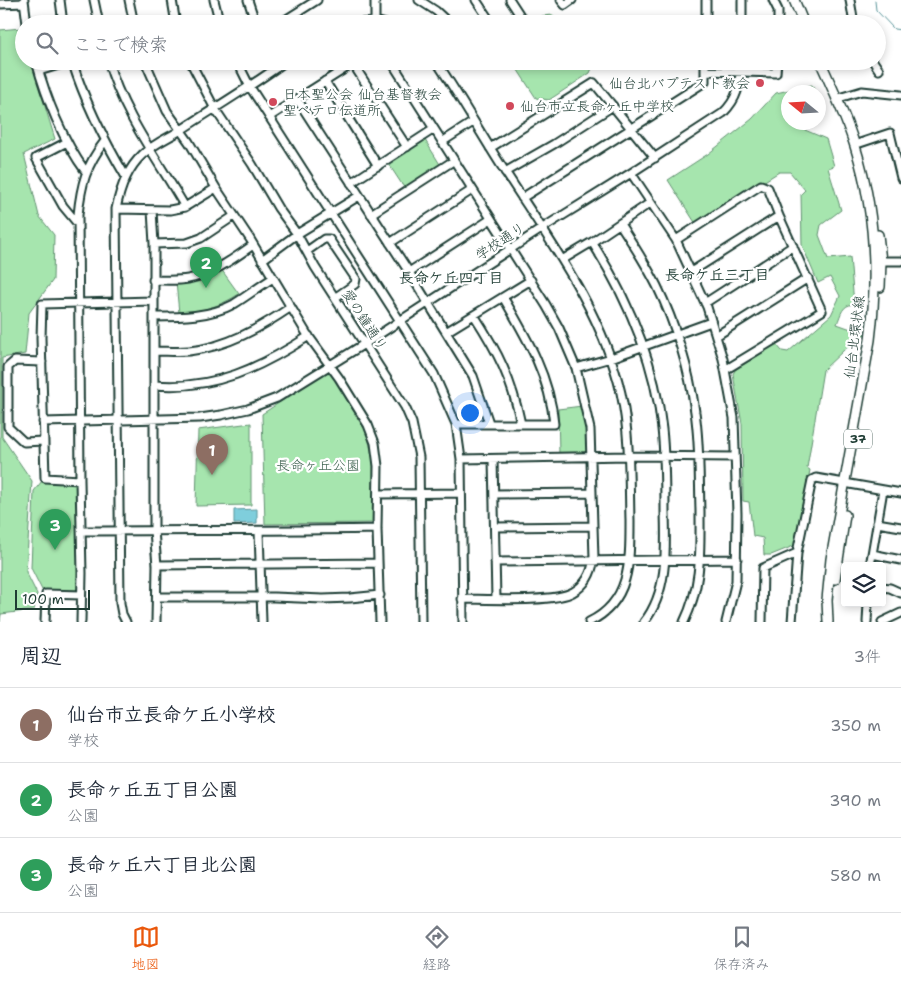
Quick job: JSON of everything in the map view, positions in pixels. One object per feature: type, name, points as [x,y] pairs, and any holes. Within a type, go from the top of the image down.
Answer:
[{"type":"main road","points":[[794,0],[800,15]]},
{"type":"main road","points":[[800,0],[806,15]]},
{"type":"main road","name":"仙台北環状線","points":[[824,70],[843,113],[860,164],[869,209],[874,252],[873,316],[835,574],[834,622]]},
{"type":"main road","name":"仙台北環状線","points":[[828,622],[827,600],[831,560],[848,483],[878,322],[880,261],[874,203],[860,143],[830,70]]},
{"type":"street","points":[[60,0],[62,15]]},
{"type":"street","points":[[94,0],[97,15]]},
{"type":"street","points":[[129,0],[132,15]]},
{"type":"street","points":[[172,0],[174,15]]},
{"type":"street","points":[[214,0],[218,15]]},
{"type":"street","points":[[248,0],[253,15]]},
{"type":"street","points":[[294,15],[317,0]]},
{"type":"street","points":[[375,0],[375,15]]},
{"type":"street","points":[[419,0],[440,15]]},
{"type":"street","points":[[476,0],[486,15]]},
{"type":"street","points":[[510,0],[520,15]]},
{"type":"street","points":[[561,0],[565,5],[572,0]]},
{"type":"street","points":[[706,0],[706,15]]},
{"type":"street","points":[[742,0],[742,15]]},
{"type":"street","points":[[773,0],[778,10],[778,15]]},
{"type":"street","points":[[850,0],[852,15]]},
{"type":"street","points":[[0,4],[24,1],[26,15]]},
{"type":"street","points":[[42,70],[39,71],[51,106],[73,155],[86,172]]},
{"type":"street","points":[[75,70],[105,141],[126,177]]},
{"type":"street","points":[[111,70],[118,90],[185,207]]},
{"type":"street","points":[[149,70],[166,111],[181,130],[309,336],[368,424],[375,443],[378,466],[377,529],[380,622]]},
{"type":"street","name":"愛の鐘通り","points":[[195,70],[215,109],[252,164],[278,208],[297,234],[405,407],[412,423],[418,457],[420,493],[421,622]]},
{"type":"street","points":[[242,70],[250,86],[434,374],[456,424],[461,459],[463,622]]},
{"type":"street","points":[[126,622],[120,603],[116,209],[120,189],[142,155],[150,148],[207,112],[215,109],[250,86],[269,70]]},
{"type":"street","points":[[270,116],[342,70]]},
{"type":"street","points":[[360,70],[407,147]]},
{"type":"street","points":[[397,70],[510,250],[531,280],[559,328],[576,368],[590,430],[593,566],[586,582],[571,594],[547,598],[462,599]]},
{"type":"street","points":[[442,70],[562,260],[594,315],[611,358],[621,393],[629,456],[630,559],[628,574],[621,592],[608,609],[589,622]]},
{"type":"street","points":[[522,198],[632,127],[700,86],[704,82],[705,71],[776,73],[776,70]]},
{"type":"street","name":"学校通り","points":[[43,422],[200,418],[248,409],[277,398],[365,344],[724,113],[732,104],[738,92],[740,72]]},
{"type":"street","points":[[325,81],[378,166]]},
{"type":"street","points":[[490,148],[594,83],[656,158]]},
{"type":"street","points":[[842,97],[862,91],[901,95]]},
{"type":"street","points":[[297,99],[409,272],[473,376],[489,423]]},
{"type":"street","points":[[505,172],[554,144],[613,106]]},
{"type":"street","points":[[442,142],[473,122]]},
{"type":"street","points":[[350,183],[434,129]]},
{"type":"street","points":[[860,143],[890,133],[901,178]]},
{"type":"street","points":[[81,622],[82,531],[78,225],[80,194],[86,172],[105,141]]},
{"type":"street","points":[[67,142],[36,158],[63,206],[78,225]]},
{"type":"street","points":[[371,214],[453,160]]},
{"type":"street","points":[[631,173],[676,240],[705,303],[725,370],[734,418],[737,507],[736,582],[726,622]]},
{"type":"street","points":[[676,240],[761,185],[768,188],[778,216],[822,311],[725,370]]},
{"type":"street","points":[[116,209],[170,210],[185,207],[216,188]]},
{"type":"street","points":[[390,243],[472,190]]},
{"type":"street","points":[[262,260],[297,234],[359,196]]},
{"type":"street","points":[[562,260],[650,203]]},
{"type":"street","points":[[152,210],[154,244],[154,531],[157,565],[156,622]]},
{"type":"street","points":[[154,244],[187,243],[201,238],[234,216]]},
{"type":"street","points":[[691,272],[778,216]]},
{"type":"street","points":[[409,272],[491,219]]},
{"type":"street","points":[[620,224],[657,286],[676,335],[693,397],[698,457],[700,560],[698,581],[691,607],[684,622]]},
{"type":"street","points":[[307,252],[324,239],[329,239],[356,280],[354,284],[336,297]]},
{"type":"street","points":[[592,242],[624,298],[636,324],[655,386],[659,406],[664,458],[665,561],[663,581],[657,600],[644,622]]},
{"type":"street","points":[[154,280],[187,279],[205,275],[220,268],[253,245]]},
{"type":"street","points":[[705,303],[731,288],[793,246]]},
{"type":"street","points":[[880,261],[901,260]]},
{"type":"street","points":[[154,317],[194,316],[215,311],[233,304],[273,278]]},
{"type":"street","points":[[716,336],[808,278]]},
{"type":"street","points":[[446,332],[531,280]]},
{"type":"street","points":[[456,424],[554,424],[552,406],[540,366],[524,332],[504,297]]},
{"type":"street","points":[[80,480],[45,478],[42,304],[153,300]]},
{"type":"street","points":[[154,351],[189,351],[226,342],[265,324],[291,307]]},
{"type":"street","points":[[474,315],[496,349],[506,370],[521,424]]},
{"type":"street","points":[[576,368],[611,358],[711,322]]},
{"type":"street","points":[[155,385],[189,386],[243,373],[285,352],[309,336]]},
{"type":"street","points":[[42,362],[15,361],[8,367],[8,427],[24,442],[44,441]]},
{"type":"street","points":[[461,459],[629,456],[664,458],[735,457]]},
{"type":"street","points":[[493,459],[496,599]]},
{"type":"street","points":[[792,622],[797,553],[812,480],[816,478],[901,493]]},
{"type":"street","points":[[871,562],[883,490]]},
{"type":"street","points":[[379,494],[461,492]]},
{"type":"street","points":[[494,494],[592,493]]},
{"type":"street","points":[[877,523],[901,527]]},
{"type":"street","points":[[495,527],[593,526]]},
{"type":"street","points":[[82,531],[377,529]]},
{"type":"street","points":[[259,531],[262,622]]},
{"type":"street","points":[[762,622],[763,568],[797,553]]},
{"type":"street","points":[[872,554],[901,560]]},
{"type":"street","points":[[495,562],[737,559]]},
{"type":"street","points":[[157,565],[378,563]]},
{"type":"street","points":[[886,588],[901,593]]},
{"type":"street","points":[[45,622],[46,594],[81,595]]},
{"type":"street","points":[[157,597],[332,599],[380,595]]},
{"type":"street","points":[[867,622],[868,607]]},
{"type":"street","points":[[882,622],[901,613]]},
{"type":"green space","points":[[15,29],[15,70],[34,70],[55,139],[24,154],[39,216],[54,235],[53,280],[29,313],[25,354],[2,358],[2,437],[32,481],[26,572],[37,594],[34,610],[1,614],[0,622],[0,30]]},
{"type":"green space","points":[[518,70],[591,70],[590,73],[549,100],[536,98]]},
{"type":"green space","points":[[781,92],[781,130],[805,130],[826,139],[834,166],[828,168],[841,210],[821,225],[819,235],[828,259],[850,257],[854,304],[844,308],[837,324],[865,334],[844,350],[823,370],[807,468],[810,470],[796,545],[771,555],[764,555],[763,538],[753,536],[749,502],[743,501],[742,424],[733,374],[735,370],[776,344],[782,351],[788,352],[831,315],[840,296],[830,277],[818,283],[802,245],[801,194],[805,190],[790,172],[779,172],[696,224],[668,180],[708,154],[752,119],[776,93]]},
{"type":"green space","points":[[425,140],[441,166],[405,189],[388,163]]},
{"type":"green space","points":[[221,269],[239,294],[210,308],[179,313],[176,282]]},
{"type":"green space","name":"長命ヶ丘公園","points":[[329,370],[332,371],[366,428],[373,460],[375,523],[265,524],[262,414]]},
{"type":"green space","points":[[582,406],[587,428],[588,449],[583,455],[559,454],[558,409]]},
{"type":"green space","points":[[251,423],[251,505],[196,506],[198,430]]},
{"type":"green space","points":[[42,481],[78,483],[78,590],[42,590],[31,568],[34,491]]},
{"type":"water","points":[[257,509],[257,523],[234,524],[234,510]]},
{"type":"waterway","points":[[875,1],[876,10],[881,15]]},
{"type":"waterway","points":[[886,21],[894,29],[901,30]]},
{"type":"place","name":"仙台北バプテスト教会","points":[[760,83]]},
{"type":"place","name":"日本聖公会 仙台基督教会 聖ペテロ伝道所","points":[[273,102]]},
{"type":"place","name":"仙台市立長命ヶ丘中学校","points":[[510,106]]},
{"type":"place","name":"長命ヶ丘五丁目公園","points":[[206,288]]},
{"type":"place","name":"仙台市立長命ケ丘小学校","points":[[212,475]]},
{"type":"place","name":"長命ヶ丘六丁目北公園","points":[[55,550]]},
{"type":"district","name":"長命ケ丘三丁目","points":[[717,275]]},
{"type":"district","name":"長命ケ丘四丁目","points":[[451,278]]}]
